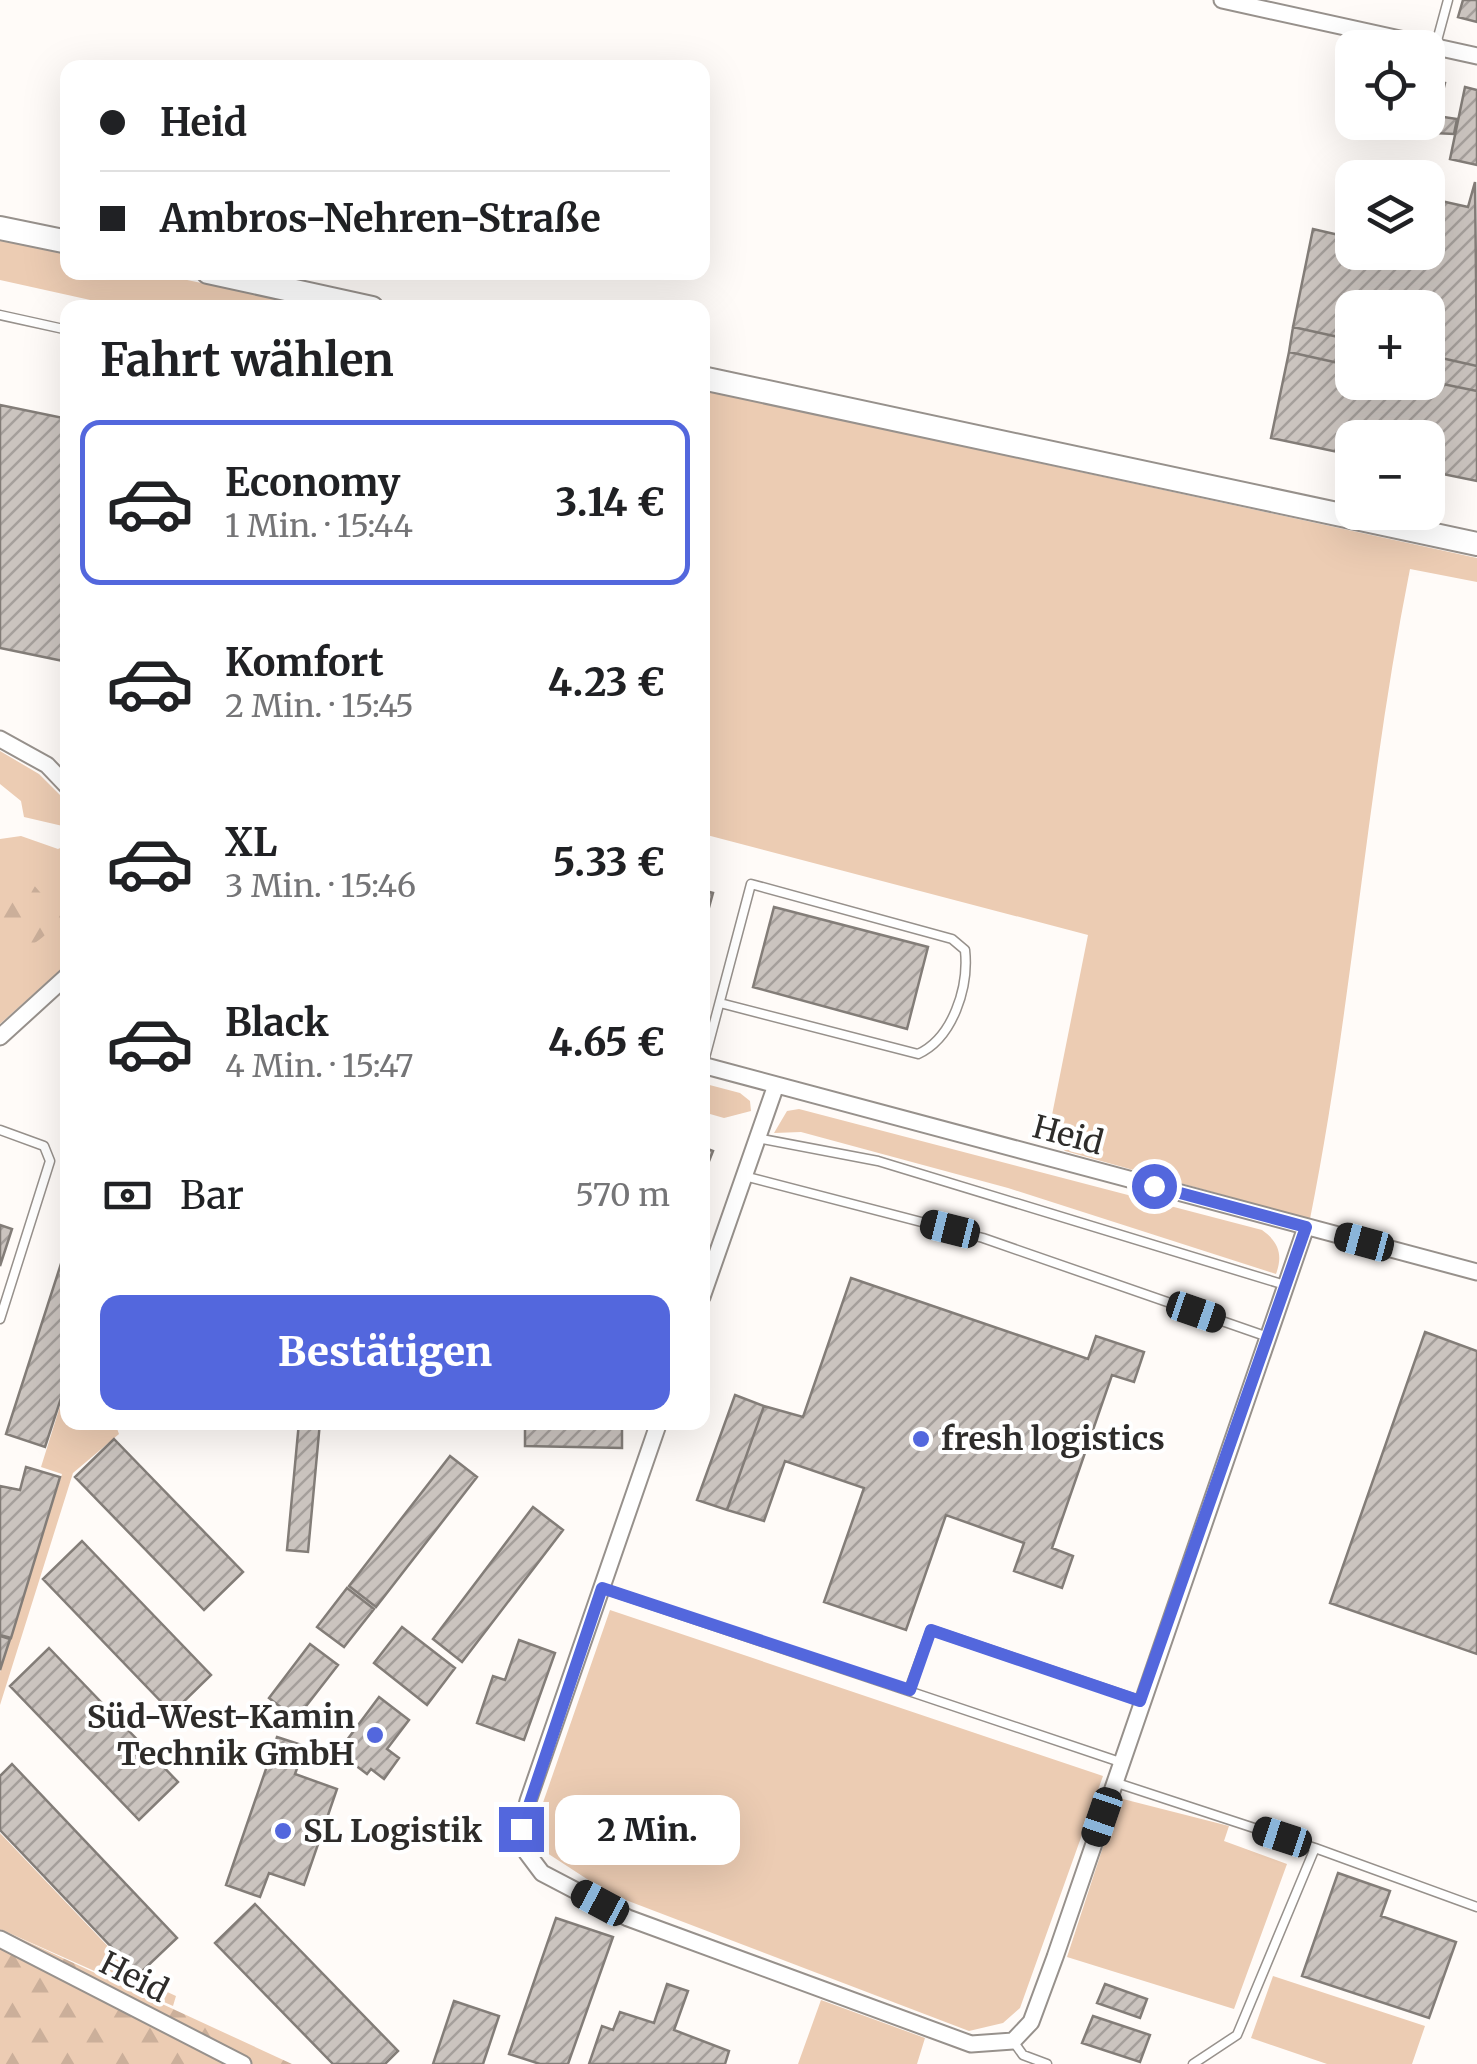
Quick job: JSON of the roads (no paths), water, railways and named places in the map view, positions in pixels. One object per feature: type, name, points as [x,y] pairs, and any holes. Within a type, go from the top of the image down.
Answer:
[{"type":"main road","points":[[0,228],[60,240]]},
{"type":"main road","points":[[244,280],[336,300]]},
{"type":"main road","points":[[710,380],[1477,544]]},
{"type":"street","points":[[1222,0],[1355,30]]},
{"type":"street","points":[[1445,50],[1477,56]]},
{"type":"street","points":[[0,738],[48,765],[60,779]]},
{"type":"street","points":[[0,1037],[60,982]]},
{"type":"street","name":"Heid","points":[[710,1067],[1477,1272]]},
{"type":"street","points":[[710,1274],[776,1084]]},
{"type":"street","points":[[656,1430],[521,1829],[527,1853],[542,1872],[628,1918],[971,2044],[1012,2041],[1031,2022],[1306,1227]]},
{"type":"street","name":"Heid","points":[[0,1940],[243,2064]]},
{"type":"lane","points":[[1440,30],[1448,0]]},
{"type":"lane","points":[[0,316],[60,328]]},
{"type":"lane","points":[[710,1039],[751,884],[952,940],[964,950],[967,970],[945,1036],[918,1054],[720,1003]]},
{"type":"lane","points":[[0,1130],[44,1146],[50,1160],[0,1319]]},
{"type":"lane","points":[[757,1138],[878,1161],[1286,1284]]},
{"type":"lane","points":[[744,1176],[983,1238],[1268,1337]]},
{"type":"lane","points":[[602,1588],[1120,1762]]},
{"type":"lane","points":[[910,1690],[931,1630],[1140,1701]]},
{"type":"lane","points":[[1114,1782],[1315,1848],[1477,1907]]},
{"type":"lane","points":[[1193,2064],[1236,2035],[1315,1848]]},
{"type":"lane","points":[[1012,2041],[1023,2056],[1047,2064]]},
{"type":"place","name":"fresh logistics","points":[[921,1439]]},
{"type":"place","name":"Süd-West-Kamin Technik GmbH","points":[[375,1735]]},
{"type":"place","name":"SL Logistik","points":[[283,1831]]}]
